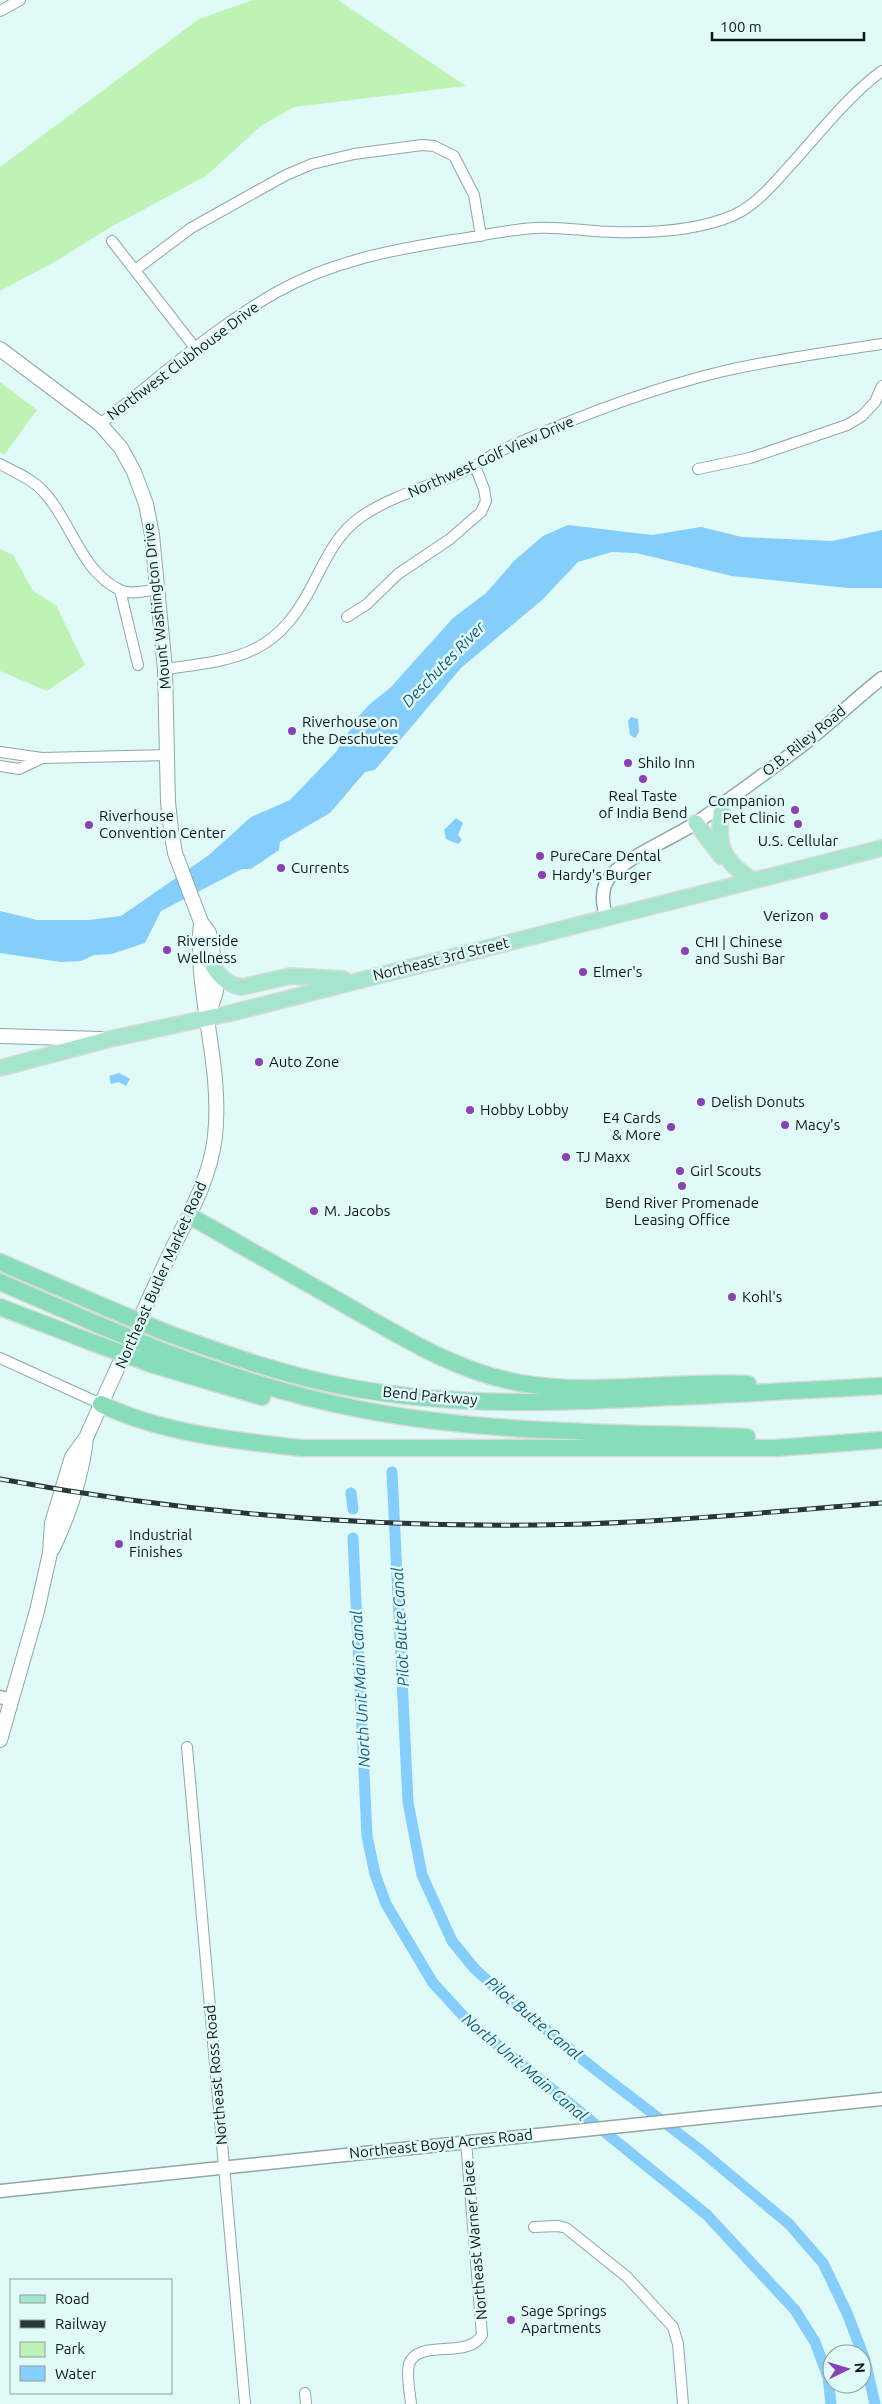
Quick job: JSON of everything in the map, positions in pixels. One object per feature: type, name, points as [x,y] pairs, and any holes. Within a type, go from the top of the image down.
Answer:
[{"type":"highway","points":[[190,1216],[414,1344],[462,1367],[484,1375],[522,1384],[583,1388],[715,1382],[838,1388]]},
{"type":"highway","name":"Bend Parkway","points":[[0,1262],[167,1333],[234,1358],[288,1374],[358,1389],[450,1400],[550,1402],[882,1386]]},
{"type":"highway","name":"Bend Parkway","points":[[0,1282],[99,1325],[157,1357],[288,1393],[359,1409],[440,1422],[541,1428],[760,1438],[882,1440]]},
{"type":"highway","points":[[0,1307],[91,1342],[157,1357]]},
{"type":"highway","points":[[101,1404],[161,1424],[236,1441],[301,1448],[768,1448],[882,1440]]},
{"type":"main road","name":"Mount Washington Drive","points":[[0,349],[100,424],[121,448],[134,472],[146,504],[158,590],[165,670],[168,802],[175,853],[201,922],[209,933],[216,991],[208,1017]]},
{"type":"main road","points":[[722,804],[720,844],[734,867]]},
{"type":"main road","points":[[696,822],[724,860],[752,880]]},
{"type":"main road","name":"Northeast 3rd Street","points":[[0,1068],[110,1039],[208,1017],[882,848]]},
{"type":"main road","name":"Mount Washington Drive","points":[[201,922],[198,948],[202,993],[208,1017]]},
{"type":"main road","points":[[213,966],[220,977],[236,986],[290,976],[357,980]]},
{"type":"main road","name":"Northeast Butler Market Road","points":[[0,1740],[6,1698],[50,1554],[64,1524],[84,1460],[86,1438],[167,1260],[190,1216],[204,1182],[215,1136],[216,1089],[208,1017]]},
{"type":"main road","points":[[0,1036],[110,1039]]},
{"type":"street","points":[[0,10],[20,0]]},
{"type":"street","name":"Northwest Clubhouse Drive","points":[[100,424],[227,324],[278,292],[347,262],[384,252],[533,228],[568,228],[614,232],[688,228],[715,223],[737,214],[754,202],[777,180],[859,91],[882,70]]},
{"type":"street","points":[[135,270],[191,228],[278,179],[312,164],[354,154],[422,145],[434,146],[454,156],[474,195],[481,236]]},
{"type":"street","points":[[112,241],[196,349]]},
{"type":"street","name":"Northwest Golf View Drive","points":[[165,670],[236,658],[250,653],[267,643],[286,627],[303,605],[329,551],[350,527],[363,516],[384,504],[475,466],[498,452],[596,411],[722,371],[786,358],[882,344]]},
{"type":"street","points":[[698,469],[750,458],[847,425],[862,416],[875,402],[882,386]]},
{"type":"street","points":[[0,464],[30,480],[42,490],[92,567],[120,590],[135,592],[158,590]]},
{"type":"street","points":[[347,616],[367,604],[398,574],[450,539],[481,512],[486,501],[475,466]]},
{"type":"street","points":[[120,590],[138,665]]},
{"type":"street","name":"O.B. Riley Road","points":[[606,918],[602,901],[604,888],[609,877],[627,863],[696,822],[722,804],[805,743],[882,678]]},
{"type":"street","points":[[0,752],[42,758],[168,755]]},
{"type":"street","points":[[0,766],[9,769],[19,769],[42,758]]},
{"type":"street","points":[[0,1358],[101,1404]]},
{"type":"street","name":"Northeast Ross Road","points":[[187,1747],[245,2404]]},
{"type":"street","name":"Northeast Boyd Acres Road","points":[[0,2191],[882,2098]]},
{"type":"street","name":"Northeast Warner Place","points":[[411,2404],[408,2375],[409,2364],[414,2358],[431,2351],[475,2345],[482,2335],[466,2141]]},
{"type":"street","points":[[534,2227],[558,2226],[566,2228],[627,2277],[667,2319],[673,2327],[678,2344],[683,2404]]},
{"type":"street","points":[[305,2393],[306,2404]]},
{"type":"green space","points":[[253,0],[338,0],[466,86],[294,107],[261,126],[206,176],[109,228],[58,260],[0,291],[0,167],[199,19]]},
{"type":"green space","points":[[0,382],[37,410],[4,455],[0,452]]},
{"type":"green space","points":[[0,549],[13,555],[33,591],[56,605],[85,665],[47,691],[0,671]]},
{"type":"water","name":"Deschutes River","points":[[568,525],[652,535],[701,527],[742,537],[832,541],[882,530],[882,588],[848,588],[732,576],[636,553],[612,552],[578,562],[542,600],[461,668],[375,770],[365,772],[330,813],[280,842],[279,850],[251,869],[242,869],[161,911],[145,943],[112,954],[94,955],[81,961],[61,962],[0,953],[0,911],[37,920],[89,920],[121,916],[209,855],[251,817],[290,800],[336,752],[358,717],[370,704],[390,688],[453,618],[486,593],[515,560],[543,536]]},
{"type":"water","points":[[631,717],[638,719],[639,732],[635,738],[630,735],[628,721]]},
{"type":"water","points":[[456,818],[463,823],[458,835],[462,840],[458,844],[446,839],[444,830]]},
{"type":"water","points":[[119,1073],[130,1079],[126,1086],[119,1082],[111,1084],[109,1076]]},
{"type":"waterway","name":"Pilot Butte Canal","points":[[392,1472],[408,1802],[422,1875],[452,1941],[474,1968],[501,1993],[597,2071],[699,2149],[789,2224],[823,2263],[847,2313],[865,2360],[875,2404]]},
{"type":"waterway","name":"North Unit Main Canal","points":[[351,1493],[353,1509]]},
{"type":"waterway","name":"North Unit Main Canal","points":[[353,1538],[367,1836],[375,1874],[386,1904],[433,1983],[467,2020],[707,2215],[795,2310],[815,2342],[828,2377],[831,2404]]},
{"type":"railway","points":[[0,1479],[66,1491],[200,1509],[334,1520],[469,1525],[622,1522],[882,1503]]},
{"type":"place","name":"Riverhouse on the Deschutes","points":[[292,731]]},
{"type":"place","name":"Shilo Inn","points":[[628,763]]},
{"type":"place","name":"Real Taste of India Bend","points":[[643,779]]},
{"type":"place","name":"Companion Pet Clinic","points":[[795,810]]},
{"type":"place","name":"U.S. Cellular","points":[[798,824]]},
{"type":"place","name":"Riverhouse Convention Center","points":[[89,825]]},
{"type":"place","name":"PureCare Dental","points":[[540,856]]},
{"type":"place","name":"Currents","points":[[281,868]]},
{"type":"place","name":"Hardy's Burger","points":[[542,875]]},
{"type":"place","name":"Verizon","points":[[824,916]]},
{"type":"place","name":"Riverside Wellness","points":[[167,950]]},
{"type":"place","name":"CHI | Chinese and Sushi Bar","points":[[685,951]]},
{"type":"place","name":"Elmer's","points":[[583,972]]},
{"type":"place","name":"Auto Zone","points":[[259,1062]]},
{"type":"place","name":"Delish Donuts","points":[[701,1102]]},
{"type":"place","name":"Hobby Lobby","points":[[470,1110]]},
{"type":"place","name":"Macy's","points":[[785,1125]]},
{"type":"place","name":"E4 Cards & More","points":[[671,1127]]},
{"type":"place","name":"TJ Maxx","points":[[566,1157]]},
{"type":"place","name":"Girl Scouts","points":[[680,1171]]},
{"type":"place","name":"Bend River Promenade Leasing Office","points":[[682,1186]]},
{"type":"place","name":"M. Jacobs","points":[[314,1211]]},
{"type":"place","name":"Kohl's","points":[[732,1297]]},
{"type":"place","name":"Industrial Finishes","points":[[119,1544]]},
{"type":"place","name":"Sage Springs Apartments","points":[[511,2320]]}]
